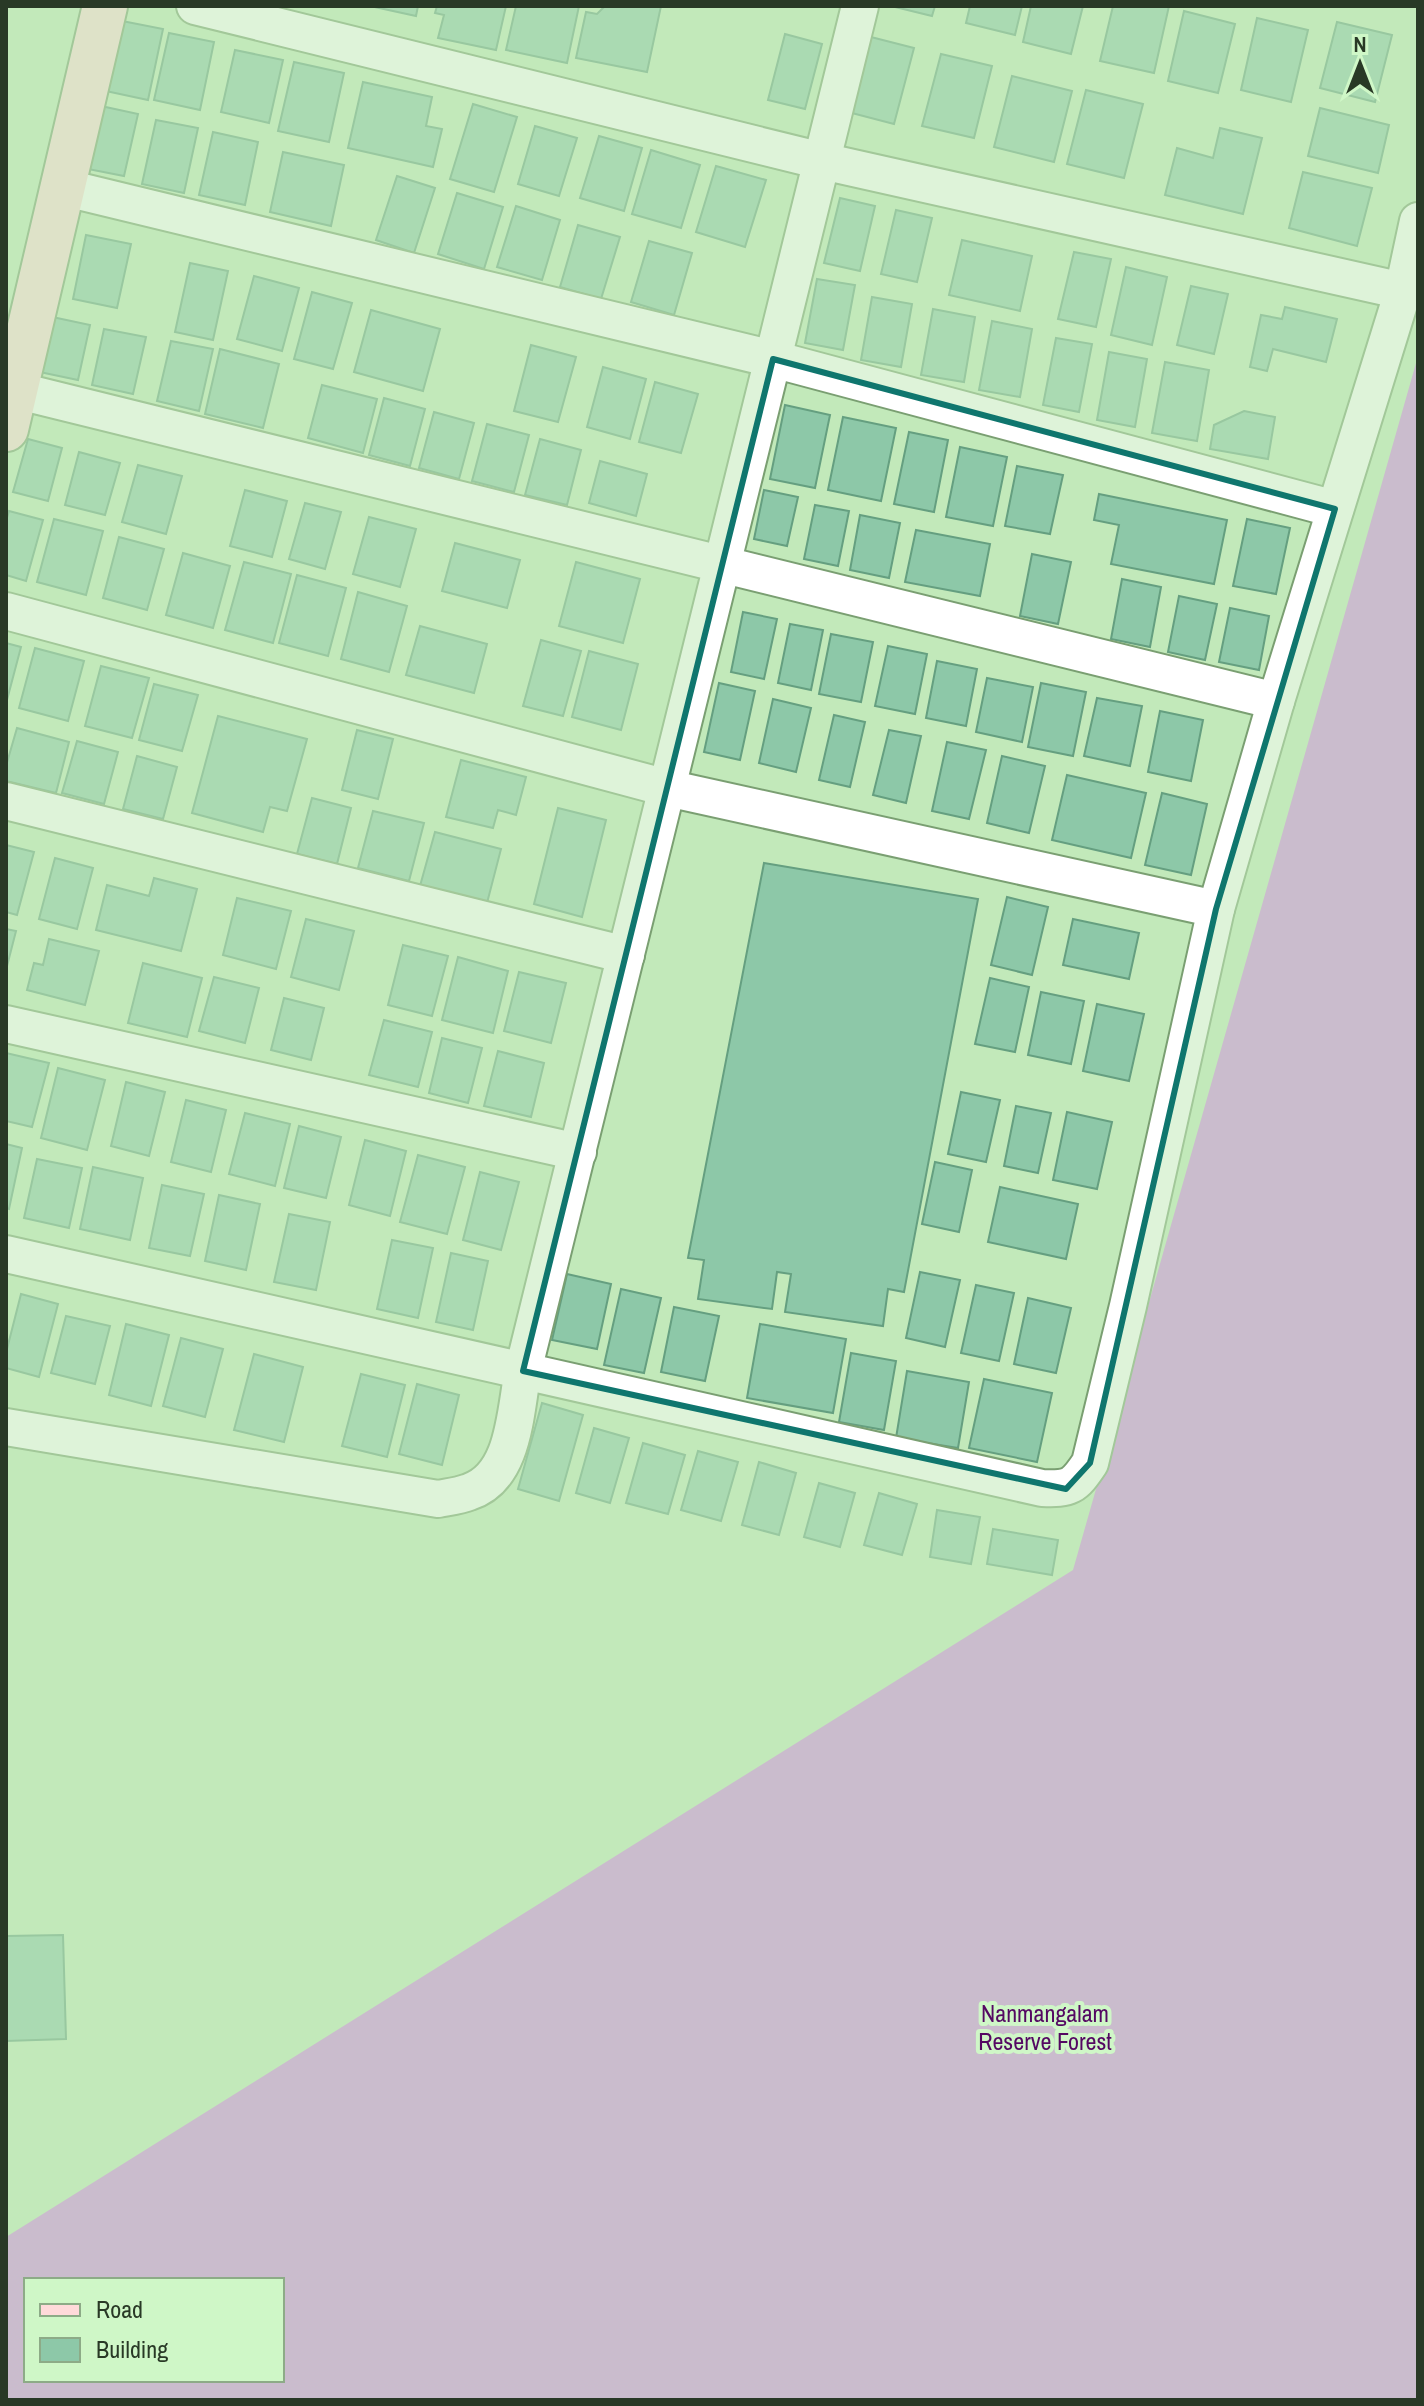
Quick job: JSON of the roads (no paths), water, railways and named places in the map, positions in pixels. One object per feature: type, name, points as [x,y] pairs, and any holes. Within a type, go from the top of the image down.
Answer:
[{"type":"street","points":[[105,6],[11,410],[723,563],[1276,701]]},
{"type":"street","points":[[195,6],[822,161],[1403,291]]},
{"type":"street","points":[[6,1427],[438,1499],[471,1492],[493,1478],[507,1453],[523,1371],[860,6]]},
{"type":"street","points":[[62,187],[773,359],[1335,509]]},
{"type":"street","points":[[6,1254],[1042,1488],[1066,1489],[1079,1479],[1090,1463],[1216,909],[1276,701],[1403,291],[1418,221]]},
{"type":"street","points":[[6,611],[667,788],[1216,909]]},
{"type":"street","points":[[6,801],[626,955]]},
{"type":"street","points":[[6,1024],[578,1152]]},
{"type":"park label","name":"Nanmangalam Reserve Forest","points":[[1045,2027]]}]
